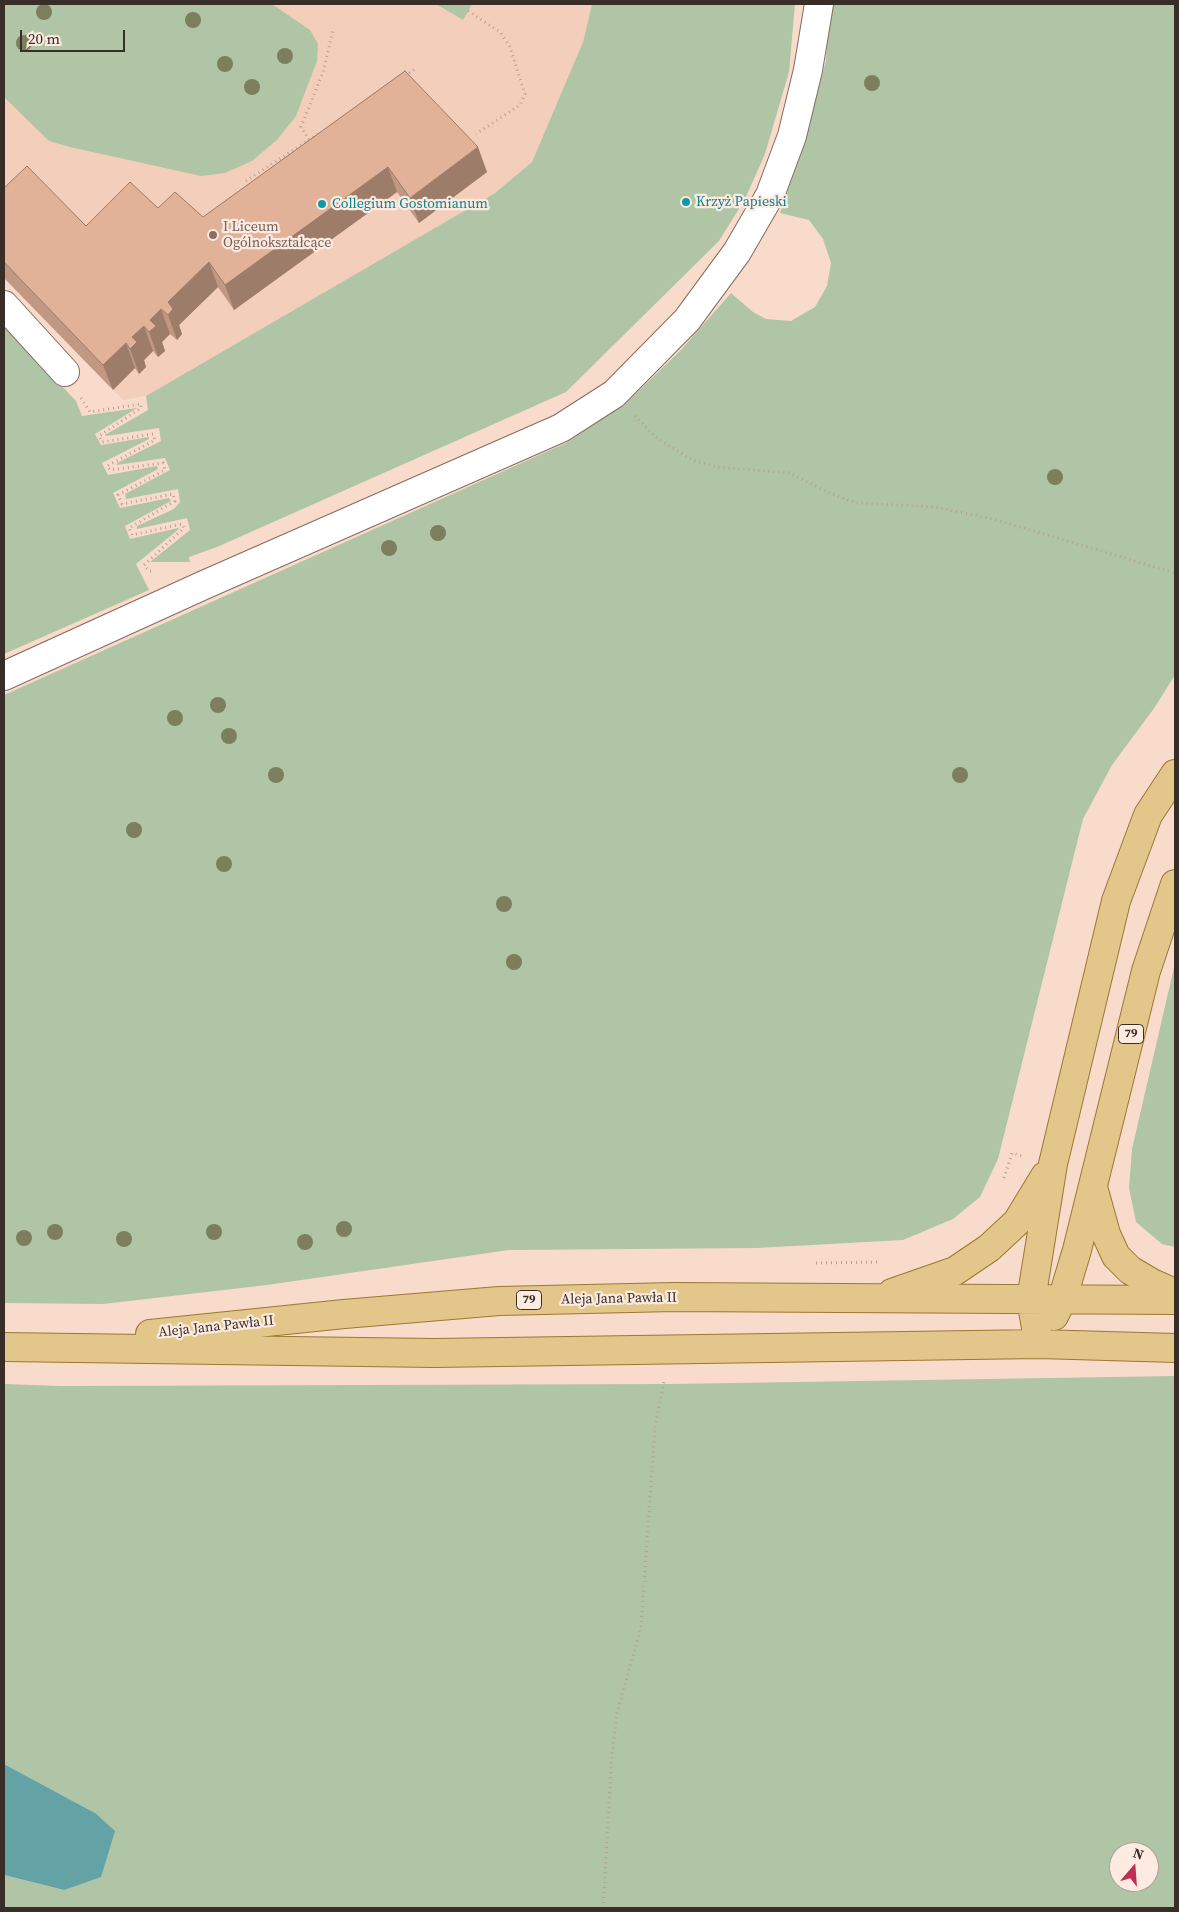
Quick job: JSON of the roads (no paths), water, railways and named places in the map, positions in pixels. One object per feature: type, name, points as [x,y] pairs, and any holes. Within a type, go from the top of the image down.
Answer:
[{"type":"main road","points":[[1039,1344],[1031,1300],[1053,1164],[1116,901],[1148,815],[1175,774]]},
{"type":"main road","name":"79","points":[[1175,884],[1146,971],[1093,1186],[1062,1300],[1175,1300]]},
{"type":"main road","points":[[875,1299],[955,1271],[989,1248],[1017,1222],[1053,1164]]},
{"type":"main road","points":[[1093,1186],[1106,1234],[1116,1256],[1130,1270],[1152,1283],[1175,1293]]},
{"type":"main road","name":"Aleja Jana Pawła II","points":[[17,1347],[344,1314],[499,1301],[674,1297],[1062,1300]]},
{"type":"main road","points":[[1039,1344],[1062,1300]]},
{"type":"main road","name":"Aleja Jana Pawła II","points":[[17,1347],[434,1353],[1039,1344],[1175,1348]]},
{"type":"street","points":[[4,676],[204,585],[561,428],[614,394],[687,320],[737,252],[770,195],[792,136],[808,70],[819,4]]},
{"type":"street","points":[[4,305],[65,372]]},
{"type":"water","points":[[4,1764],[95,1813],[115,1831],[101,1877],[64,1890],[4,1875]]},
{"type":"place","name":"Krzyż Papieski","points":[[686,202]]},
{"type":"place","name":"Collegium Gostomianum","points":[[322,204]]},
{"type":"place","name":"I Liceum Ogólnokształcące","points":[[213,235]]}]
